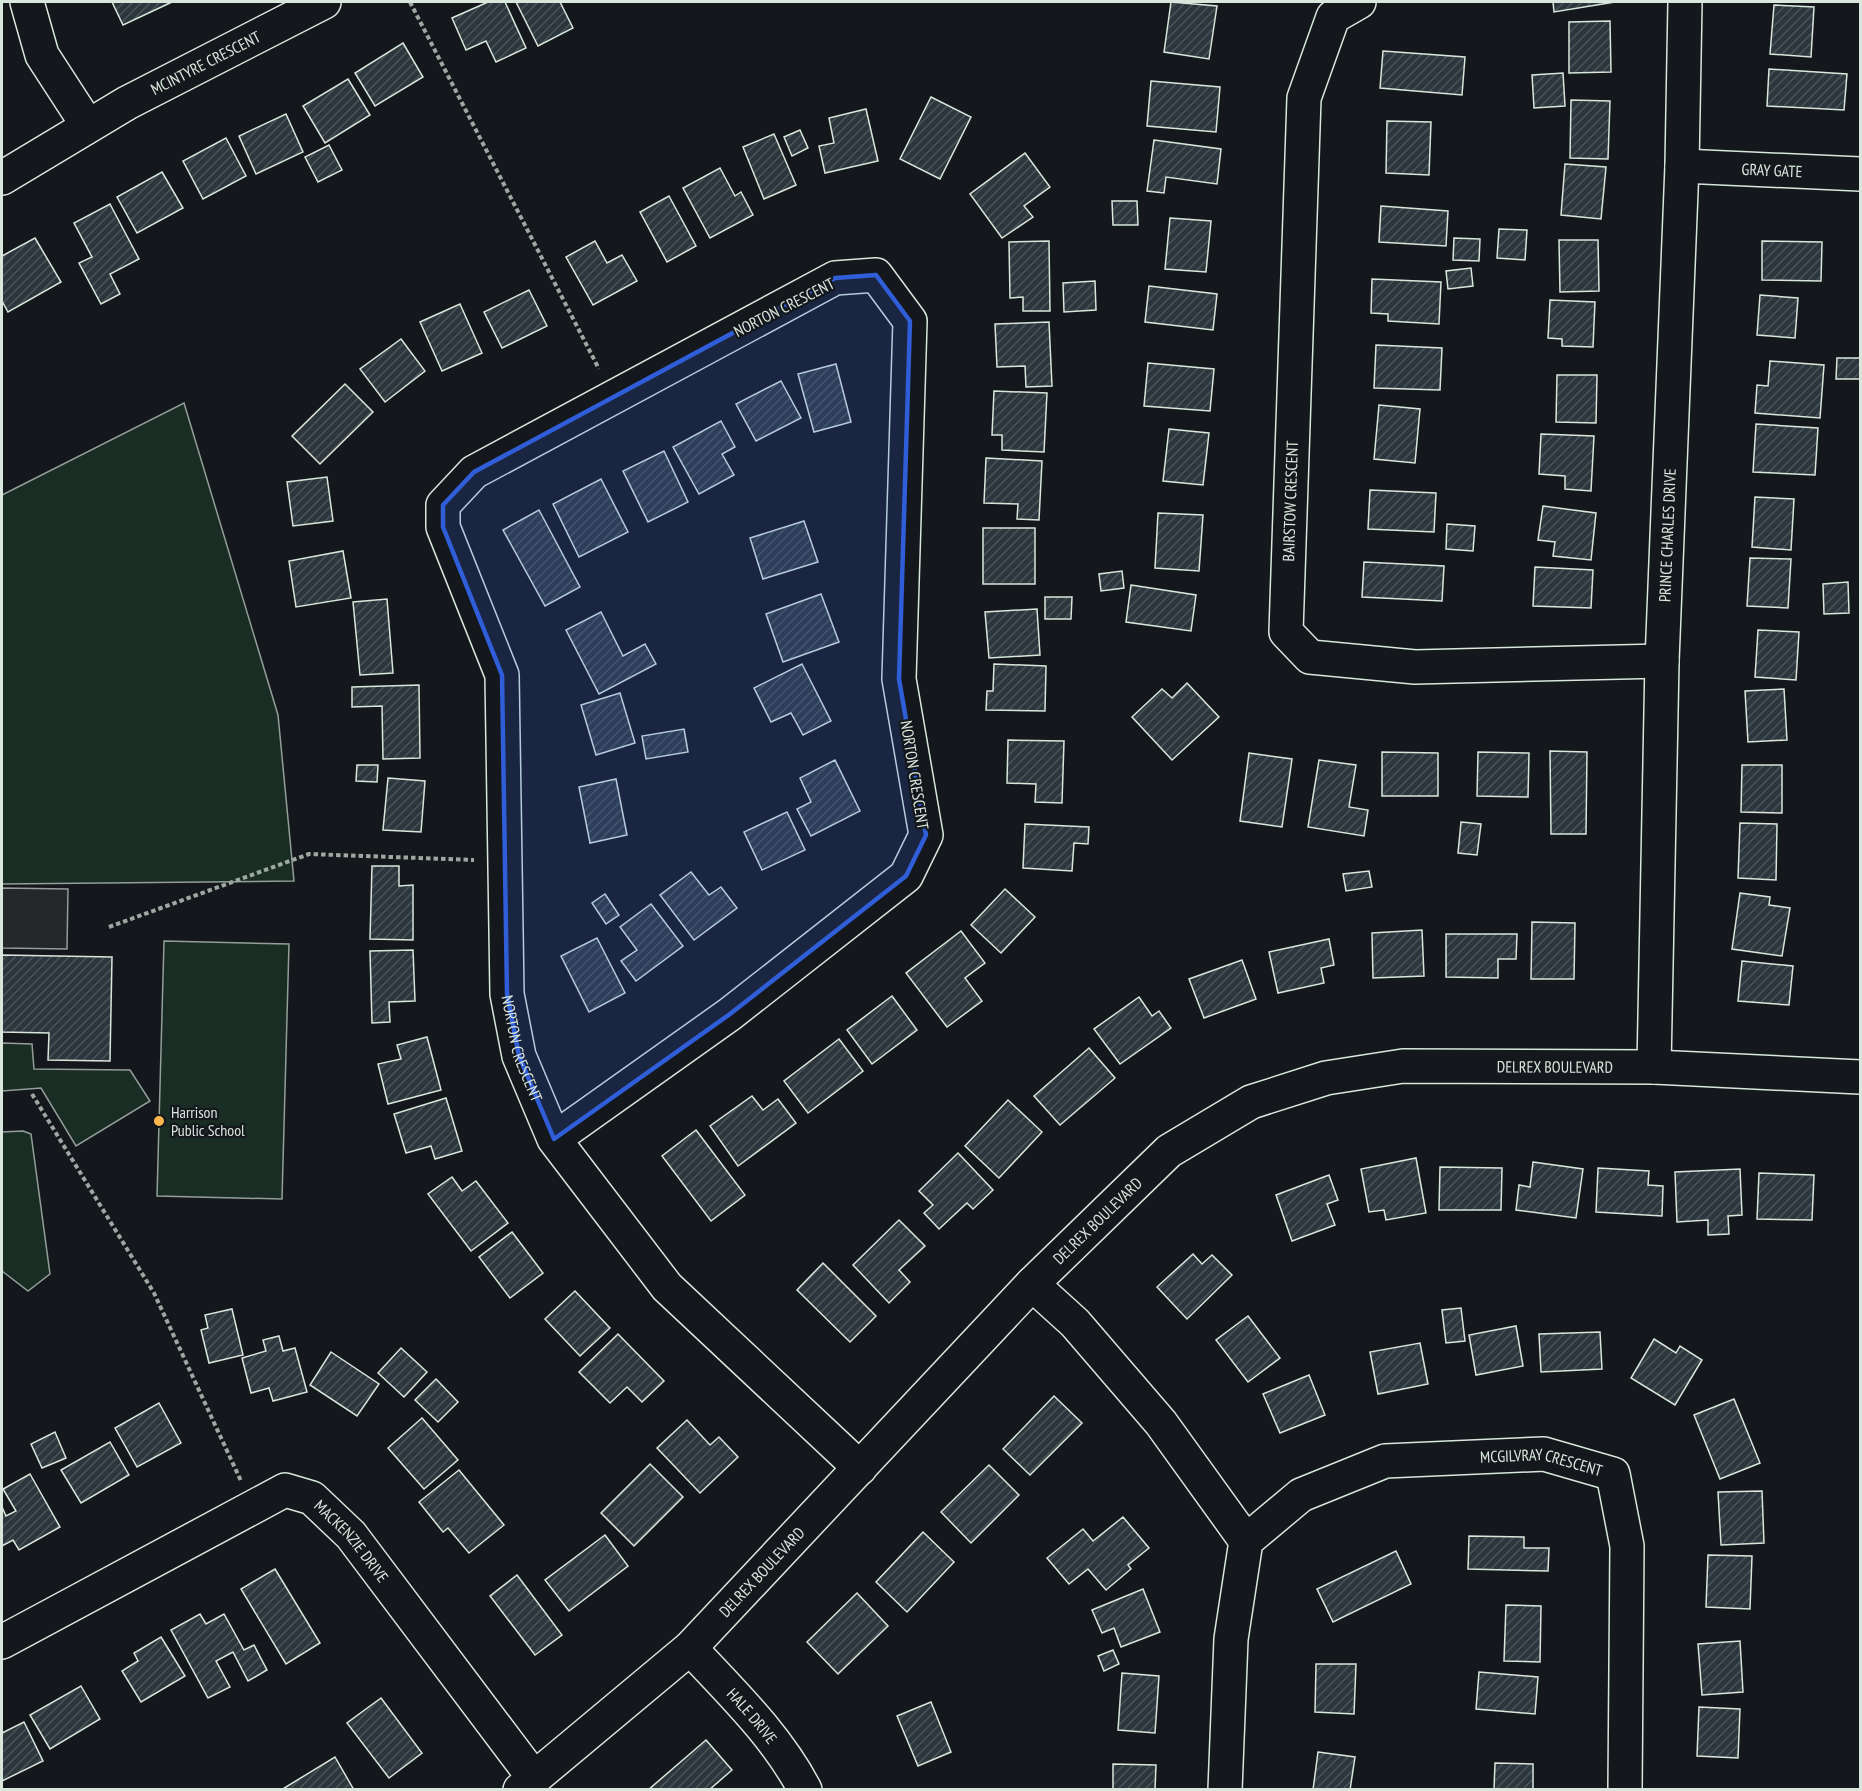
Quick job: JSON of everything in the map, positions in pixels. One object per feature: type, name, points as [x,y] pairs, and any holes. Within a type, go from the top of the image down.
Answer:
[{"type":"street","points":[[27,2],[42,55],[88,126]]},
{"type":"street","name":"MCINTYRE CRESCENT","points":[[2,178],[127,103],[324,2]]},
{"type":"street","name":"BAIRSTOW CRESCENT","points":[[1359,2],[1332,17],[1304,98],[1286,632],[1310,657],[1415,667],[1662,661]]},
{"type":"street","name":"PRINCE CHARLES DRIVE","points":[[1654,1067],[1662,661],[1682,166],[1685,2]]},
{"type":"street","name":"GRAY GATE","points":[[1682,166],[1860,174]]},
{"type":"street","name":"NORTON CRESCENT","points":[[554,1139],[730,1014],[906,876],[926,835],[899,679],[910,321],[876,275],[835,278],[474,472],[443,505],[443,527],[502,675],[507,994],[519,1056],[554,1139],[667,1287],[860,1468]]},
{"type":"street","name":"DELREX BOULEVARD","points":[[527,1784],[690,1648],[1032,1284],[1169,1151],[1251,1102],[1326,1077],[1403,1066],[1654,1067],[1860,1077]]},
{"type":"street","points":[[1032,1284],[1075,1323],[1161,1423],[1246,1541],[1231,1639],[1225,1790]]},
{"type":"street","name":"MCGILVRAY CRESCENT","points":[[1246,1541],[1301,1495],[1385,1461],[1544,1454],[1613,1474],[1627,1546],[1625,1790]]},
{"type":"street","name":"MACKENZIE DRIVE","points":[[2,1642],[285,1490],[312,1498],[351,1535],[527,1784]]},
{"type":"street","name":"HALE DRIVE","points":[[690,1648],[744,1706],[793,1767],[805,1790]]},
{"type":"path","points":[[410,2],[613,397]]},
{"type":"path","points":[[110,927],[309,854],[505,861]]},
{"type":"path","points":[[32,1094],[154,1293],[253,1508]]},
{"type":"highlighted area","points":[[876,275],[910,321],[899,679],[926,835],[906,876],[730,1014],[554,1139],[519,1056],[507,994],[502,675],[443,527],[443,505],[474,472],[835,278]]},
{"type":"green space","points":[[184,403],[278,715],[294,881],[2,884],[2,495]]},
{"type":"green space","points":[[164,941],[289,944],[282,1199],[157,1196]]},
{"type":"green space","points":[[2,1043],[32,1044],[34,1069],[130,1070],[150,1101],[76,1146],[41,1088],[2,1091]]},
{"type":"green space","points":[[23,1131],[31,1134],[50,1274],[28,1291],[2,1271],[2,1132]]},
{"type":"shaded area","points":[[2,888],[68,889],[67,949],[2,948]]},
{"type":"building","points":[[112,2],[172,2],[123,25]]},
{"type":"building","points":[[488,2],[505,2],[526,48],[496,62],[486,41],[466,50],[452,18]]},
{"type":"building","points":[[516,2],[560,2],[573,28],[538,46]]},
{"type":"building","points":[[1171,2],[1217,6],[1209,59],[1164,52]]},
{"type":"building","points":[[1553,2],[1615,2],[1554,12]]},
{"type":"building","points":[[1774,5],[1814,7],[1811,57],[1770,54]]},
{"type":"building","points":[[1610,21],[1611,72],[1569,73],[1569,22]]},
{"type":"building","points":[[403,43],[423,77],[375,106],[355,73]]},
{"type":"building","points":[[1383,51],[1465,57],[1462,95],[1380,88]]},
{"type":"building","points":[[1769,69],[1847,74],[1844,110],[1767,106]]},
{"type":"building","points":[[1563,73],[1565,106],[1534,108],[1532,75]]},
{"type":"building","points":[[348,79],[370,115],[325,143],[303,106]]},
{"type":"building","points":[[1151,81],[1220,87],[1216,132],[1147,126]]},
{"type":"building","points":[[931,97],[971,117],[940,179],[900,159]]},
{"type":"building","points":[[1571,100],[1610,101],[1608,159],[1570,158]]},
{"type":"building","points":[[866,109],[878,161],[825,173],[819,146],[834,143],[829,118]]},
{"type":"building","points":[[286,114],[303,152],[256,174],[239,136]]},
{"type":"building","points":[[1387,121],[1431,122],[1429,175],[1386,173]]},
{"type":"building","points":[[800,130],[808,148],[792,156],[784,137]]},
{"type":"building","points":[[774,134],[796,185],[764,199],[743,147]]},
{"type":"building","points":[[226,138],[246,176],[203,199],[183,161]]},
{"type":"building","points":[[1154,140],[1221,149],[1217,184],[1166,177],[1164,193],[1147,191]]},
{"type":"building","points":[[329,145],[342,170],[318,182],[305,157]]},
{"type":"building","points":[[1025,153],[1050,187],[1024,206],[1033,217],[1002,238],[970,194]]},
{"type":"building","points":[[1565,164],[1606,167],[1601,219],[1561,215]]},
{"type":"building","points":[[720,168],[735,196],[741,192],[753,215],[710,238],[683,188]]},
{"type":"building","points":[[162,172],[183,208],[137,233],[117,197]]},
{"type":"building","points":[[669,196],[696,246],[667,262],[640,212]]},
{"type":"building","points":[[1112,201],[1137,201],[1138,225],[1113,225]]},
{"type":"building","points":[[110,204],[139,259],[110,274],[120,294],[101,304],[79,263],[92,257],[74,223]]},
{"type":"building","points":[[1381,206],[1448,211],[1446,246],[1379,242]]},
{"type":"building","points":[[1170,218],[1211,221],[1206,272],[1165,269]]},
{"type":"building","points":[[1499,229],[1527,230],[1525,260],[1497,258]]},
{"type":"building","points":[[35,238],[61,282],[8,312],[2,301],[2,256]]},
{"type":"building","points":[[1454,238],[1480,239],[1479,261],[1453,260]]},
{"type":"building","points":[[1559,240],[1598,240],[1599,291],[1560,292]]},
{"type":"building","points":[[595,241],[607,263],[622,255],[637,281],[593,305],[566,257]]},
{"type":"building","points":[[1049,241],[1050,311],[1023,311],[1023,297],[1010,298],[1009,242]]},
{"type":"building","points":[[1762,241],[1822,242],[1821,281],[1762,280]]},
{"type":"building","points":[[1471,268],[1473,286],[1448,289],[1446,271]]},
{"type":"building","points":[[1372,279],[1441,282],[1439,324],[1388,321],[1388,314],[1371,313]]},
{"type":"building","points":[[1095,281],[1096,310],[1064,312],[1063,283]]},
{"type":"building","points":[[1149,286],[1217,294],[1213,330],[1145,322]]},
{"type":"building","points":[[529,290],[547,326],[502,348],[484,312]]},
{"type":"building","points":[[1760,295],[1798,298],[1795,338],[1757,335]]},
{"type":"building","points":[[1550,300],[1595,302],[1593,347],[1562,346],[1562,339],[1548,338]]},
{"type":"building","points":[[460,304],[482,353],[442,371],[420,322]]},
{"type":"building","points":[[1049,322],[1052,386],[1026,387],[1025,366],[997,367],[995,324]]},
{"type":"building","points":[[401,339],[425,371],[385,402],[360,369]]},
{"type":"building","points":[[1376,345],[1442,348],[1440,390],[1374,388]]},
{"type":"building","points":[[1837,358],[1860,358],[1860,379],[1836,379]]},
{"type":"building","points":[[1770,361],[1824,365],[1820,418],[1755,413],[1757,385],[1768,386]]},
{"type":"building","points":[[1148,363],[1214,369],[1210,411],[1144,406]]},
{"type":"building","points":[[836,364],[851,422],[814,432],[798,374]]},
{"type":"building","points":[[1557,375],[1597,375],[1596,423],[1556,422]]},
{"type":"building","points":[[781,381],[801,418],[756,441],[736,404]]},
{"type":"building","points":[[345,384],[373,412],[320,464],[292,436]]},
{"type":"building","points":[[994,391],[1047,393],[1044,452],[1002,450],[1002,435],[992,435]]},
{"type":"building","points":[[1379,405],[1420,409],[1415,463],[1374,459]]},
{"type":"building","points":[[721,421],[735,447],[722,454],[734,475],[699,494],[673,447]]},
{"type":"building","points":[[1756,424],[1818,428],[1815,475],[1753,472]]},
{"type":"building","points":[[1169,429],[1209,433],[1203,485],[1163,481]]},
{"type":"building","points":[[1541,434],[1594,436],[1591,491],[1565,489],[1565,476],[1539,474]]},
{"type":"building","points":[[664,451],[688,502],[648,522],[623,471]]},
{"type":"building","points":[[986,458],[1042,461],[1039,520],[1017,519],[1018,504],[984,503]]},
{"type":"building","points":[[327,477],[333,521],[293,526],[287,482]]},
{"type":"building","points":[[601,479],[628,532],[579,557],[553,504]]},
{"type":"building","points":[[1370,490],[1436,493],[1434,532],[1368,529]]},
{"type":"building","points":[[1755,497],[1794,499],[1791,550],[1752,547]]},
{"type":"building","points":[[1543,506],[1596,513],[1591,560],[1553,556],[1555,542],[1538,540]]},
{"type":"building","points":[[539,510],[580,587],[545,606],[503,530]]},
{"type":"building","points":[[1158,513],[1203,515],[1199,571],[1155,568]]},
{"type":"building","points":[[804,521],[818,562],[763,579],[750,538]]},
{"type":"building","points":[[1447,524],[1475,526],[1473,551],[1446,549]]},
{"type":"building","points":[[983,528],[1035,528],[1035,584],[983,584]]},
{"type":"building","points":[[343,551],[351,598],[296,607],[289,561]]},
{"type":"building","points":[[1750,558],[1791,559],[1788,608],[1747,606]]},
{"type":"building","points":[[1364,562],[1444,566],[1442,601],[1362,597]]},
{"type":"building","points":[[1535,567],[1593,570],[1591,608],[1533,606]]},
{"type":"building","points":[[1122,571],[1124,588],[1101,591],[1099,574]]},
{"type":"building","points":[[1848,582],[1849,613],[1824,614],[1823,584]]},
{"type":"building","points":[[1131,585],[1196,595],[1191,631],[1126,622]]},
{"type":"building","points":[[821,594],[839,642],[783,662],[766,614]]},
{"type":"building","points":[[1045,597],[1072,597],[1071,619],[1045,619]]},
{"type":"building","points":[[387,599],[393,673],[360,675],[353,602]]},
{"type":"building","points":[[1037,609],[1040,655],[989,658],[985,612]]},
{"type":"building","points":[[601,612],[623,656],[645,644],[656,664],[599,694],[566,630]]},
{"type":"building","points":[[1758,630],[1799,632],[1796,680],[1755,677]]},
{"type":"building","points":[[802,664],[831,721],[803,735],[791,713],[771,722],[754,688]]},
{"type":"building","points":[[994,664],[1046,666],[1045,711],[986,710],[987,691],[993,691]]},
{"type":"building","points":[[1187,683],[1219,717],[1172,760],[1132,717],[1162,689],[1172,698]]},
{"type":"building","points":[[419,685],[420,758],[383,759],[382,706],[352,707],[352,687]]},
{"type":"building","points":[[1784,689],[1787,740],[1748,742],[1745,691]]},
{"type":"building","points":[[620,693],[635,743],[596,755],[581,705]]},
{"type":"building","points":[[684,729],[688,752],[646,759],[642,736]]},
{"type":"building","points":[[1008,740],[1064,741],[1062,803],[1035,802],[1036,784],[1007,783]]},
{"type":"building","points":[[1550,751],[1587,752],[1586,834],[1551,834]]},
{"type":"building","points":[[1382,752],[1438,753],[1438,796],[1382,796]]},
{"type":"building","points":[[1478,752],[1529,753],[1528,797],[1477,796]]},
{"type":"building","points":[[1249,753],[1292,759],[1282,827],[1240,821]]},
{"type":"building","points":[[835,760],[860,811],[811,836],[797,809],[811,802],[800,778]]},
{"type":"building","points":[[1319,760],[1356,765],[1349,807],[1368,810],[1364,836],[1308,827]]},
{"type":"building","points":[[357,765],[378,765],[377,782],[356,781]]},
{"type":"building","points":[[1742,765],[1782,765],[1782,813],[1741,812]]},
{"type":"building","points":[[388,778],[425,781],[421,832],[383,830]]},
{"type":"building","points":[[616,779],[627,835],[590,843],[579,787]]},
{"type":"building","points":[[787,812],[805,850],[762,870],[744,832]]},
{"type":"building","points":[[1461,822],[1481,824],[1477,855],[1458,853]]},
{"type":"building","points":[[1740,823],[1777,824],[1776,880],[1738,878]]},
{"type":"building","points":[[1025,824],[1089,827],[1088,844],[1074,843],[1072,871],[1023,868]]},
{"type":"building","points":[[372,866],[399,866],[399,886],[413,885],[413,940],[370,939]]},
{"type":"building","points":[[1369,871],[1372,887],[1346,891],[1343,874]]},
{"type":"building","points":[[691,872],[709,895],[721,887],[737,908],[694,940],[660,895]]},
{"type":"building","points":[[1005,889],[1035,917],[1001,953],[971,925]]},
{"type":"building","points":[[1740,893],[1770,897],[1769,905],[1790,908],[1782,956],[1732,949]]},
{"type":"building","points":[[605,894],[619,915],[606,924],[592,903]]},
{"type":"building","points":[[651,904],[683,946],[636,981],[621,961],[637,950],[620,927]]},
{"type":"building","points":[[1532,922],[1575,923],[1574,979],[1531,979]]},
{"type":"building","points":[[1422,930],[1424,976],[1373,978],[1372,933]]},
{"type":"building","points":[[961,931],[985,963],[965,978],[982,1001],[947,1027],[906,973]]},
{"type":"building","points":[[1446,934],[1517,934],[1516,959],[1498,959],[1498,978],[1446,977]]},
{"type":"building","points":[[597,938],[625,993],[589,1012],[561,956]]},
{"type":"building","points":[[1329,939],[1334,965],[1321,968],[1324,983],[1278,993],[1269,952]]},
{"type":"building","points":[[413,950],[415,1001],[389,1002],[390,1022],[372,1023],[370,951]]},
{"type":"building","points":[[2,955],[112,957],[110,1061],[48,1060],[49,1033],[2,1032]]},
{"type":"building","points":[[1242,960],[1256,999],[1204,1018],[1189,979]]},
{"type":"building","points":[[1742,961],[1793,966],[1789,1005],[1738,1001]]},
{"type":"building","points":[[892,996],[917,1030],[872,1064],[847,1030]]},
{"type":"building","points":[[1139,997],[1152,1016],[1159,1011],[1171,1028],[1120,1064],[1094,1029]]},
{"type":"building","points":[[427,1037],[441,1090],[388,1104],[378,1064],[401,1059],[397,1045]]},
{"type":"building","points":[[839,1039],[863,1071],[808,1113],[784,1081]]},
{"type":"building","points":[[1089,1048],[1115,1078],[1060,1125],[1034,1096]]},
{"type":"building","points":[[752,1096],[763,1110],[778,1099],[796,1123],[738,1166],[710,1126]]},
{"type":"building","points":[[446,1098],[462,1151],[435,1159],[431,1146],[406,1153],[394,1114]]},
{"type":"building","points":[[1008,1100],[1042,1132],[999,1178],[965,1146]]},
{"type":"building","points":[[696,1130],[745,1195],[711,1221],[662,1156]]},
{"type":"building","points":[[958,1153],[993,1190],[973,1209],[967,1203],[939,1229],[924,1213],[933,1205],[919,1191]]},
{"type":"building","points":[[1416,1158],[1426,1213],[1386,1220],[1384,1210],[1369,1212],[1361,1169]]},
{"type":"building","points":[[1533,1162],[1583,1169],[1576,1218],[1516,1210],[1519,1185],[1530,1187]]},
{"type":"building","points":[[1440,1167],[1502,1168],[1501,1210],[1439,1210]]},
{"type":"building","points":[[1598,1168],[1649,1171],[1648,1185],[1663,1186],[1662,1216],[1596,1212]]},
{"type":"building","points":[[1740,1169],[1742,1215],[1728,1216],[1729,1234],[1708,1235],[1708,1220],[1677,1222],[1675,1172]]},
{"type":"building","points":[[1759,1173],[1814,1175],[1812,1220],[1757,1219]]},
{"type":"building","points":[[1329,1175],[1338,1200],[1327,1204],[1335,1225],[1292,1241],[1276,1195]]},
{"type":"building","points":[[452,1177],[462,1191],[476,1181],[508,1223],[471,1251],[428,1194]]},
{"type":"building","points":[[899,1220],[925,1246],[899,1270],[910,1282],[889,1303],[853,1265]]},
{"type":"building","points":[[512,1232],[543,1273],[510,1298],[479,1257]]},
{"type":"building","points":[[1193,1254],[1202,1264],[1212,1255],[1232,1275],[1187,1319],[1157,1287]]},
{"type":"building","points":[[823,1263],[876,1316],[850,1342],[797,1290]]},
{"type":"building","points":[[575,1291],[610,1328],[580,1356],[545,1319]]},
{"type":"building","points":[[1461,1308],[1465,1341],[1446,1343],[1442,1310]]},
{"type":"building","points":[[232,1309],[243,1355],[209,1363],[201,1330],[208,1328],[205,1315]]},
{"type":"building","points":[[1248,1316],[1280,1358],[1248,1382],[1216,1340]]},
{"type":"building","points":[[1516,1326],[1523,1366],[1476,1375],[1469,1335]]},
{"type":"building","points":[[1600,1332],[1602,1369],[1541,1372],[1539,1334]]},
{"type":"building","points":[[618,1334],[664,1381],[642,1402],[627,1387],[610,1403],[579,1372]]},
{"type":"building","points":[[279,1336],[283,1351],[295,1348],[307,1392],[273,1401],[269,1388],[251,1393],[242,1358],[266,1351],[263,1340]]},
{"type":"building","points":[[1654,1339],[1676,1353],[1680,1346],[1702,1360],[1675,1405],[1631,1378]]},
{"type":"building","points":[[1420,1343],[1428,1384],[1378,1394],[1370,1352]]},
{"type":"building","points":[[401,1348],[427,1372],[404,1397],[378,1373]]},
{"type":"building","points":[[331,1352],[379,1384],[357,1416],[310,1385]]},
{"type":"building","points":[[1309,1375],[1325,1415],[1280,1433],[1263,1394]]},
{"type":"building","points":[[436,1379],[458,1402],[438,1422],[415,1400]]},
{"type":"building","points":[[1054,1396],[1082,1423],[1030,1475],[1003,1449]]},
{"type":"building","points":[[1734,1399],[1760,1463],[1720,1479],[1694,1415]]},
{"type":"building","points":[[159,1403],[181,1443],[137,1467],[115,1428]]},
{"type":"building","points":[[422,1418],[458,1460],[424,1489],[388,1448]]},
{"type":"building","points":[[687,1420],[710,1445],[719,1437],[738,1457],[700,1493],[657,1448]]},
{"type":"building","points":[[55,1432],[66,1458],[42,1468],[31,1444]]},
{"type":"building","points":[[110,1442],[129,1475],[81,1503],[61,1470]]},
{"type":"building","points":[[650,1464],[683,1497],[634,1546],[601,1513]]},
{"type":"building","points":[[989,1465],[1019,1495],[971,1543],[941,1512]]},
{"type":"building","points":[[459,1470],[504,1525],[469,1553],[448,1528],[443,1532],[419,1502]]},
{"type":"building","points":[[30,1474],[60,1527],[19,1550],[13,1540],[2,1546],[2,1507],[6,1516],[16,1511],[3,1489]]},
{"type":"building","points":[[1762,1491],[1764,1543],[1721,1545],[1718,1492]]},
{"type":"building","points":[[1123,1517],[1149,1548],[1128,1565],[1131,1569],[1106,1590],[1088,1569],[1069,1584],[1047,1558],[1083,1529],[1093,1541]]},
{"type":"building","points":[[923,1532],[954,1562],[907,1612],[876,1582]]},
{"type":"building","points":[[605,1535],[628,1566],[569,1611],[545,1580]]},
{"type":"building","points":[[1469,1536],[1524,1537],[1524,1548],[1549,1548],[1548,1571],[1468,1569]]},
{"type":"building","points":[[1396,1551],[1411,1584],[1333,1622],[1317,1589]]},
{"type":"building","points":[[1708,1555],[1752,1556],[1750,1609],[1706,1607]]},
{"type":"building","points":[[275,1569],[320,1643],[286,1664],[241,1589]]},
{"type":"building","points":[[517,1575],[562,1635],[535,1655],[490,1596]]},
{"type":"building","points":[[1143,1589],[1160,1632],[1121,1647],[1114,1628],[1102,1633],[1092,1610]]},
{"type":"building","points":[[857,1593],[888,1626],[838,1674],[807,1642]]},
{"type":"building","points":[[1506,1605],[1541,1606],[1540,1662],[1504,1661]]},
{"type":"building","points":[[200,1614],[206,1624],[224,1614],[244,1650],[254,1645],[267,1670],[248,1681],[233,1652],[216,1661],[230,1687],[208,1698],[171,1630]]},
{"type":"building","points":[[161,1637],[185,1676],[141,1702],[122,1671],[138,1661],[134,1653]]},
{"type":"building","points":[[1740,1641],[1743,1692],[1702,1695],[1698,1644]]},
{"type":"building","points":[[1113,1650],[1119,1664],[1104,1671],[1098,1656]]},
{"type":"building","points":[[1316,1664],[1356,1664],[1354,1714],[1315,1712]]},
{"type":"building","points":[[1479,1672],[1538,1677],[1535,1714],[1476,1709]]},
{"type":"building","points":[[1122,1673],[1159,1676],[1155,1733],[1118,1730]]},
{"type":"building","points":[[81,1686],[100,1719],[50,1749],[30,1715]]},
{"type":"building","points":[[381,1698],[422,1753],[389,1778],[347,1723]]},
{"type":"building","points":[[931,1702],[951,1752],[918,1766],[897,1716]]},
{"type":"building","points":[[1699,1707],[1740,1709],[1738,1758],[1697,1756]]},
{"type":"building","points":[[24,1722],[43,1761],[2,1781],[2,1733]]},
{"type":"building","points":[[706,1740],[732,1770],[709,1790],[648,1790]]},
{"type":"building","points":[[1318,1752],[1355,1757],[1350,1790],[1313,1790]]},
{"type":"building","points":[[335,1757],[354,1790],[281,1790]]},
{"type":"building","points":[[1495,1763],[1533,1764],[1533,1790],[1494,1790]]},
{"type":"building","points":[[1113,1764],[1156,1765],[1155,1790],[1113,1790]]},
{"type":"place","name":"Harrison Public School","points":[[159,1121]]}]
